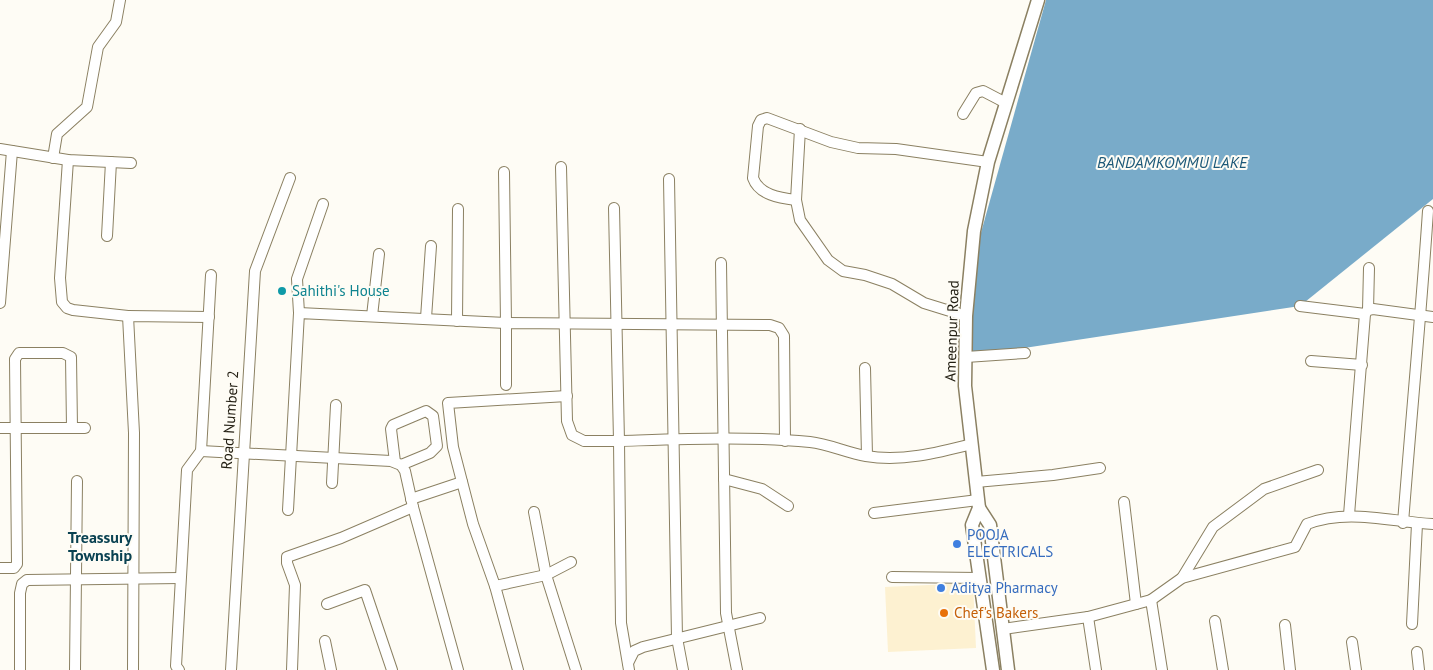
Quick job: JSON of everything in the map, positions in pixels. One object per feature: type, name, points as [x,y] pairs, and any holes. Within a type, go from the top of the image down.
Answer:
[{"type":"street","points":[[53,158],[57,134],[87,107],[98,47],[116,22],[120,0]]},
{"type":"street","name":"Ameenpur Road","points":[[993,670],[972,525],[978,504],[965,386],[966,316],[974,231],[988,162],[1038,0]]},
{"type":"street","points":[[963,114],[976,93],[984,91],[1006,103]]},
{"type":"street","points":[[796,200],[769,194],[754,182],[758,126],[762,120],[767,118],[831,142],[858,148],[896,149],[988,162]]},
{"type":"street","points":[[800,129],[796,200],[800,220],[812,240],[828,260],[843,271],[865,275],[892,284],[924,303],[966,316]]},
{"type":"street","points":[[0,149],[68,160],[131,163]]},
{"type":"street","points":[[0,303],[12,151]]},
{"type":"street","points":[[68,160],[60,278],[62,302],[67,308],[128,316],[208,318]]},
{"type":"street","points":[[106,236],[111,162]]},
{"type":"street","points":[[561,167],[567,422],[572,435],[584,441],[724,438],[812,442],[867,456],[898,458],[935,454],[972,444]]},
{"type":"street","points":[[504,172],[506,385]]},
{"type":"street","name":"Road Number 2","points":[[231,670],[255,271],[290,178]]},
{"type":"street","points":[[669,179],[677,638],[683,670]]},
{"type":"street","points":[[288,510],[299,313],[297,279],[322,204]]},
{"type":"street","points":[[614,208],[621,623],[627,668]]},
{"type":"street","points":[[457,321],[458,209]]},
{"type":"street","points":[[1403,523],[1415,361],[1422,316],[1428,211]]},
{"type":"street","points":[[426,318],[432,246]]},
{"type":"street","points":[[372,316],[379,254]]},
{"type":"street","points":[[721,263],[728,627],[737,670]]},
{"type":"street","points":[[1349,515],[1367,312],[1369,268]]},
{"type":"street","points":[[179,670],[176,666],[187,470],[200,451],[211,275]]},
{"type":"street","points":[[1300,306],[1433,317]]},
{"type":"street","points":[[299,313],[564,325],[672,323],[770,325],[779,328],[784,336],[785,441]]},
{"type":"street","points":[[128,316],[134,433],[133,670]]},
{"type":"street","points":[[0,568],[14,568],[18,564],[16,357],[19,353],[63,353],[71,357],[72,428]]},
{"type":"street","points":[[966,357],[1026,353]]},
{"type":"street","points":[[1311,361],[1362,365]]},
{"type":"street","points":[[865,368],[867,456]]},
{"type":"street","points":[[518,670],[495,586],[472,524],[453,447],[448,403],[566,396]]},
{"type":"street","points":[[332,483],[336,405]]},
{"type":"street","points":[[200,451],[398,464],[430,453],[437,446],[433,416],[430,412],[392,425],[391,430],[398,464],[405,470],[412,503],[458,670]]},
{"type":"street","points":[[0,428],[85,428]]},
{"type":"street","points":[[976,482],[1053,476],[1100,468]]},
{"type":"street","points":[[1182,578],[1214,527],[1264,489],[1318,470]]},
{"type":"street","points":[[724,479],[762,489],[788,506]]},
{"type":"street","points":[[75,670],[77,481]]},
{"type":"street","points":[[292,670],[295,585],[287,563],[287,557],[341,538],[412,503],[462,482]]},
{"type":"street","points":[[1124,502],[1136,604]]},
{"type":"street","points":[[874,513],[978,504],[990,525],[1008,670]]},
{"type":"street","points":[[534,512],[546,575],[576,670]]},
{"type":"street","points":[[1003,629],[1088,616],[1151,600],[1182,578],[1295,547],[1307,524],[1323,518],[1349,515],[1403,523],[1433,524]]},
{"type":"street","points":[[1412,624],[1417,524]]},
{"type":"street","points":[[495,586],[546,575],[571,562]]},
{"type":"street","points":[[892,577],[997,586]]},
{"type":"street","points":[[20,670],[20,593],[22,584],[27,580],[180,578]]},
{"type":"street","points":[[327,604],[365,590],[392,670]]},
{"type":"street","points":[[1151,600],[1162,670]]},
{"type":"street","points":[[1088,616],[1096,670]]},
{"type":"street","points":[[627,668],[630,656],[634,651],[677,638],[760,618]]},
{"type":"street","points":[[1215,621],[1223,670]]},
{"type":"street","points":[[1285,625],[1290,670]]},
{"type":"street","points":[[325,642],[331,670]]},
{"type":"street","points":[[1352,642],[1356,670]]},
{"type":"street","points":[[1417,652],[1419,670]]},
{"type":"shaded area","points":[[973,583],[976,648],[888,652],[885,587]]},
{"type":"water","name":"BANDAMKOMMU LAKE","points":[[1046,0],[1433,0],[1433,199],[1300,306],[966,357],[970,272]]},
{"type":"place","name":"Sahithi's House","points":[[282,291]]},
{"type":"place","name":"POOJA ELECTRICALS","points":[[957,544]]},
{"type":"place","name":"Aditya Pharmacy","points":[[941,588]]},
{"type":"place","name":"Chef's Bakers","points":[[944,613]]},
{"type":"district","name":"Treassury Township","points":[[100,546]]}]
